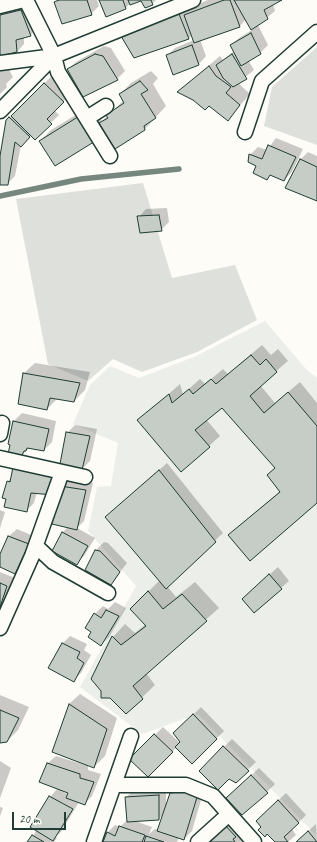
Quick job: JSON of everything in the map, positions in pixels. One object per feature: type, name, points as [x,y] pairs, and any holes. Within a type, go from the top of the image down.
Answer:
[{"type":"street","points":[[0,6],[25,0],[54,56],[58,72],[110,156]]},
{"type":"street","points":[[0,63],[54,56],[194,0]]},
{"type":"street","points":[[245,132],[262,81],[317,32]]},
{"type":"street","points":[[0,111],[54,56]]},
{"type":"street","points":[[87,118],[106,106]]},
{"type":"street","points":[[0,458],[85,477]]},
{"type":"street","points":[[0,628],[36,546],[62,472]]},
{"type":"street","points":[[36,546],[53,562],[108,593]]},
{"type":"street","points":[[94,842],[131,736]]},
{"type":"street","points":[[114,785],[186,784],[213,796],[254,842]]},
{"type":"street","points":[[198,842],[229,814]]},
{"type":"shaded area","points":[[317,47],[317,145],[264,126],[272,87]]},
{"type":"shaded area","points":[[143,183],[172,278],[235,265],[257,320],[197,352],[142,372],[113,359],[88,381],[48,364],[16,199]]},
{"type":"shaded area","points":[[265,321],[307,370],[317,378],[317,836],[198,714],[142,734],[80,687],[136,586],[88,531],[97,487],[111,486],[118,443],[73,424],[90,385],[110,366],[139,378],[194,357]]},
{"type":"building","points":[[59,0],[87,0],[92,15],[62,24],[54,2]]},
{"type":"building","points":[[99,0],[123,0],[126,9],[106,17]]},
{"type":"building","points":[[128,0],[151,0],[153,5],[145,8],[141,1],[130,5]]},
{"type":"building","points":[[224,0],[230,0],[240,27],[194,43],[184,15]]},
{"type":"building","points":[[234,0],[282,0],[264,10],[268,19],[251,30]]},
{"type":"building","points":[[21,10],[31,36],[16,40],[17,52],[0,56],[0,15]]},
{"type":"building","points":[[179,14],[189,39],[134,58],[121,36]]},
{"type":"building","points":[[251,33],[261,54],[241,66],[230,45]]},
{"type":"building","points":[[192,45],[199,65],[173,75],[166,55]]},
{"type":"building","points":[[95,54],[103,56],[118,80],[83,97],[67,69]]},
{"type":"building","points":[[232,54],[247,79],[233,87],[223,78],[216,65]]},
{"type":"building","points":[[209,66],[216,76],[231,87],[226,93],[240,105],[228,121],[209,106],[205,110],[193,100],[177,92]]},
{"type":"building","points":[[140,81],[148,90],[141,94],[156,118],[144,126],[145,130],[115,149],[99,123],[108,118],[106,115],[124,103],[119,94]]},
{"type":"building","points":[[44,83],[64,102],[47,119],[52,124],[35,140],[11,116]]},
{"type":"building","points":[[81,115],[97,140],[55,166],[39,141]]},
{"type":"building","points":[[9,117],[30,137],[21,147],[15,142],[8,185],[0,185],[0,156],[6,120]]},
{"type":"building","points":[[268,145],[296,157],[284,181],[270,175],[267,180],[253,173],[256,166],[248,162],[249,154],[262,159]]},
{"type":"building","points":[[300,159],[317,167],[317,201],[285,188]]},
{"type":"building","points":[[159,215],[162,231],[140,233],[137,216]]},
{"type":"building","points":[[251,355],[260,365],[266,359],[277,372],[250,396],[264,413],[288,392],[317,426],[317,503],[250,561],[228,535],[280,492],[267,475],[275,468],[222,408],[195,430],[210,447],[181,472],[137,420],[169,394],[172,403],[189,389],[193,394],[211,379],[216,384]]},
{"type":"building","points":[[23,373],[80,383],[74,402],[50,398],[47,410],[18,404]]},
{"type":"building","points":[[13,421],[49,429],[44,451],[27,448],[21,457],[8,454],[10,445],[8,444]]},
{"type":"building","points":[[66,432],[90,436],[82,470],[60,464]]},
{"type":"building","points":[[13,467],[56,476],[53,495],[31,493],[27,512],[4,507],[6,499],[2,498],[7,481],[10,482]]},
{"type":"building","points":[[159,470],[216,542],[166,589],[105,517]]},
{"type":"building","points":[[60,486],[86,490],[77,530],[52,524]]},
{"type":"building","points":[[62,532],[88,546],[77,565],[52,551]]},
{"type":"building","points":[[8,536],[29,544],[15,574],[0,567],[0,554]]},
{"type":"building","points":[[95,550],[100,551],[120,572],[111,585],[85,570]]},
{"type":"building","points":[[269,574],[282,589],[254,613],[242,599]]},
{"type":"building","points":[[0,583],[7,586],[0,607]]},
{"type":"building","points":[[148,591],[163,609],[182,594],[207,621],[133,686],[143,699],[126,714],[110,698],[101,698],[101,691],[91,679],[112,636],[121,645],[146,626],[130,609]]},
{"type":"building","points":[[106,610],[119,616],[101,646],[88,637],[91,632],[85,628],[94,613],[101,618]]},
{"type":"building","points":[[62,643],[80,652],[77,658],[84,663],[74,682],[48,668]]},
{"type":"building","points":[[69,704],[107,729],[94,768],[52,752]]},
{"type":"building","points":[[0,710],[19,718],[7,742],[0,743]]},
{"type":"building","points":[[193,714],[217,739],[192,764],[175,747],[180,742],[173,733]]},
{"type":"building","points":[[154,734],[173,752],[148,777],[129,759]]},
{"type":"building","points":[[223,746],[249,771],[236,783],[229,779],[218,790],[199,771]]},
{"type":"building","points":[[47,763],[80,774],[80,778],[94,782],[85,805],[66,798],[68,793],[39,782]]},
{"type":"building","points":[[251,775],[268,793],[242,815],[226,798]]},
{"type":"building","points":[[188,791],[198,794],[184,840],[157,831],[170,793]]},
{"type":"building","points":[[159,795],[159,820],[127,822],[125,797]]},
{"type":"building","points":[[49,796],[73,809],[53,841],[30,827]]},
{"type":"building","points":[[278,800],[299,823],[284,837],[288,842],[275,842],[267,834],[265,837],[258,830],[261,827],[256,821]]},
{"type":"building","points":[[224,824],[236,837],[233,839],[235,842],[204,842]]},
{"type":"building","points":[[119,826],[145,835],[142,842],[103,842],[107,832],[115,836]]},
{"type":"building","points":[[308,831],[317,842],[296,842]]},
{"type":"building","points":[[32,835],[44,842],[27,842]]},
{"type":"building","points":[[146,836],[164,842],[144,842]]},
{"type":"waterway","points":[[0,196],[81,179],[179,169]]}]
